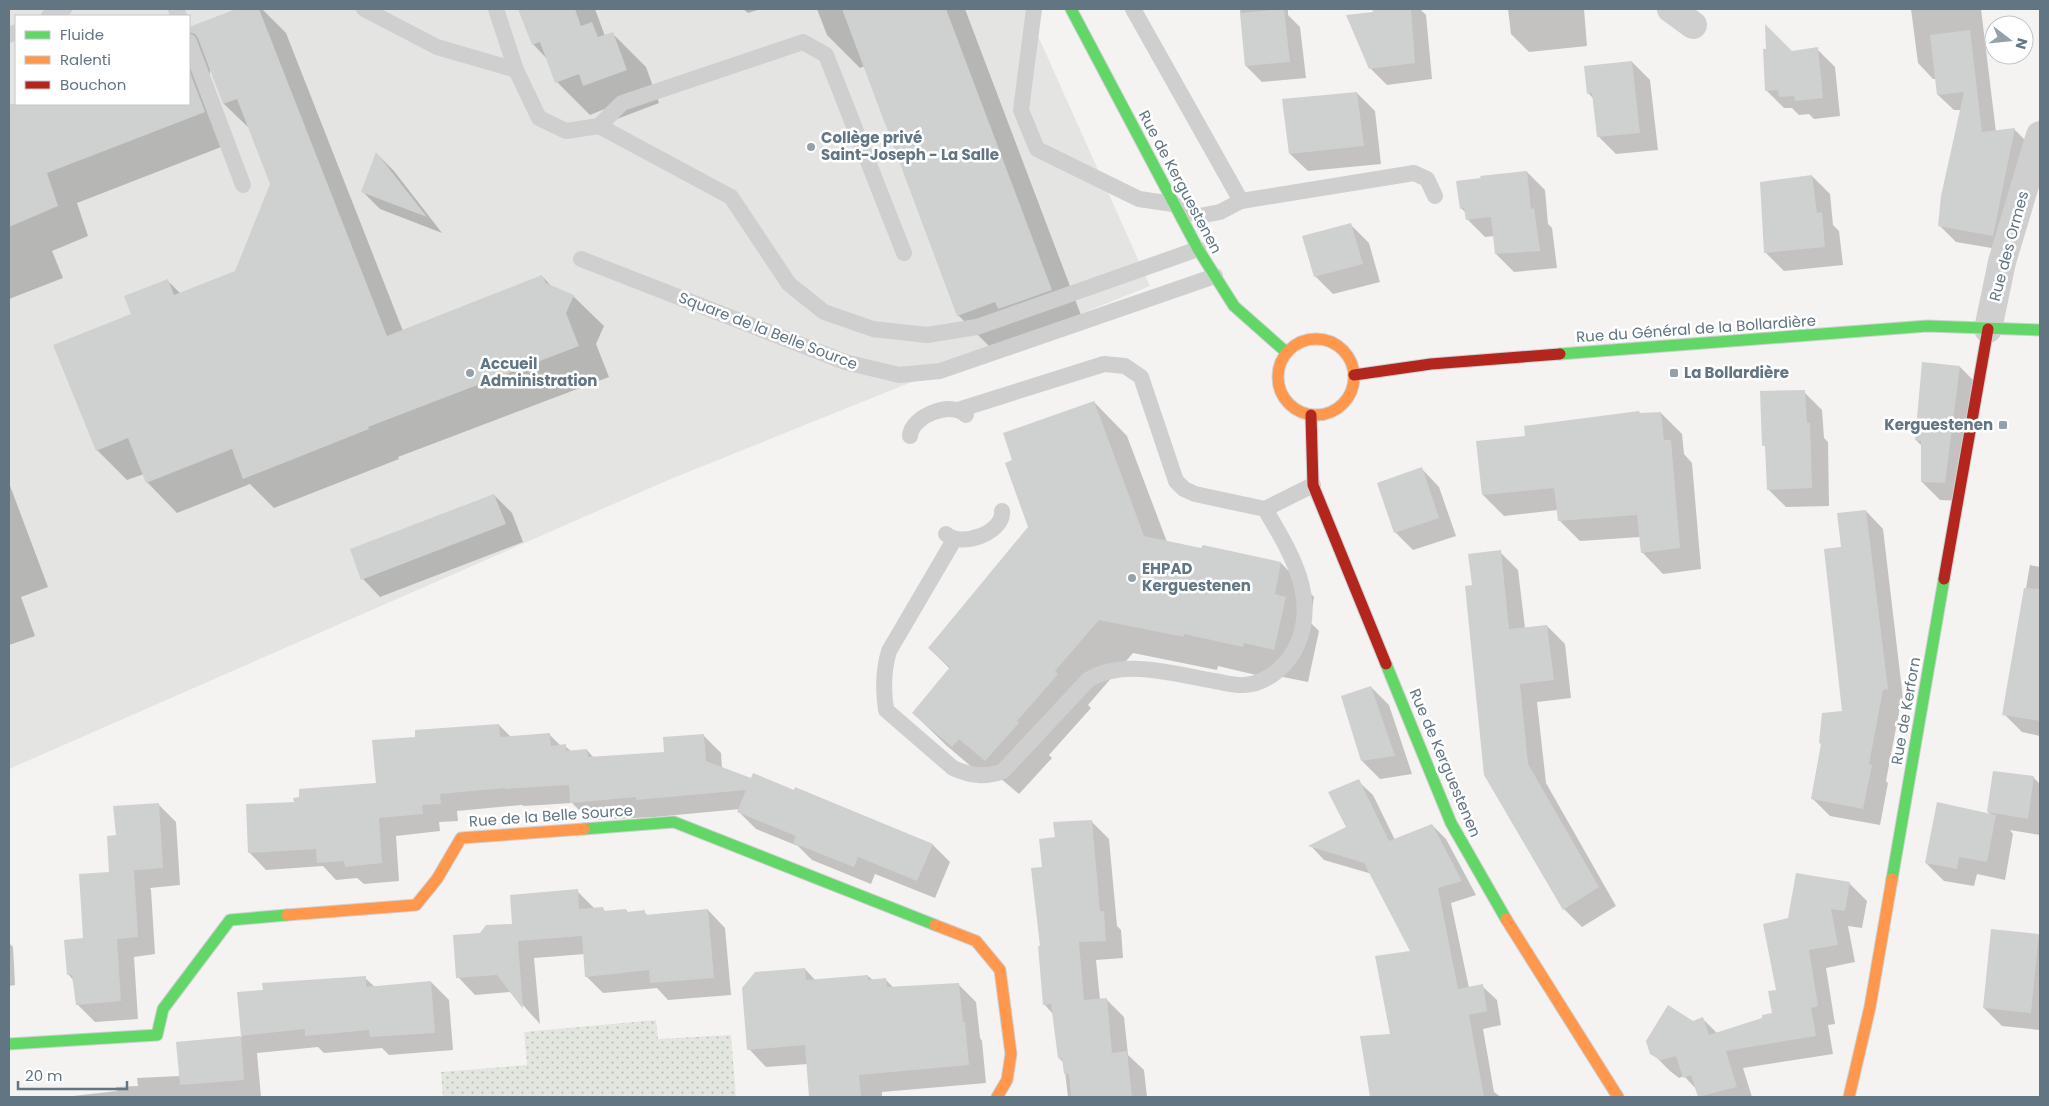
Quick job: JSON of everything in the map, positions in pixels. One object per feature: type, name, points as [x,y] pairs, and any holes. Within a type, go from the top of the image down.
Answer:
[{"type":"main road","name":"Rue de Kerguestenen","points":[[1071,9],[1198,249],[1234,306],[1286,352]]},
{"type":"main road","name":"Rue du Général de la Bollardière","points":[[1354,375],[1431,364],[1927,326],[2040,330]]},
{"type":"main road","name":"Rue de Kerforn","points":[[1849,1097],[1870,1007],[1988,329]]},
{"type":"main road","points":[[1312,338],[1328,340],[1342,348],[1351,360],[1354,375],[1352,388],[1346,400],[1336,409],[1324,414],[1310,415],[1298,411],[1287,402],[1280,391],[1277,378],[1279,364],[1286,352],[1298,342],[1312,338]]},
{"type":"main road","name":"Rue de Kerguestenen","points":[[1310,415],[1314,485],[1451,823],[1513,932],[1618,1097]]},
{"type":"main road","name":"Rue de la Belle Source","points":[[9,1044],[157,1035],[163,1010],[230,920],[416,905],[437,879],[461,838],[674,822],[976,940],[1000,970],[1011,1054],[1007,1080],[997,1097]]},
{"type":"street","points":[[1671,9],[1693,25]]},
{"type":"street","name":"Rue des Ormes","points":[[1988,329],[2002,262],[2040,135]]},
{"type":"lane","points":[[50,15],[64,9]]},
{"type":"lane","points":[[364,9],[438,47],[516,70]]},
{"type":"lane","points":[[496,9],[516,70],[539,118],[566,131],[599,126],[622,103],[803,42],[826,55],[904,253]]},
{"type":"lane","points":[[1034,9],[1021,110],[1037,149],[1139,198],[1173,204],[1199,216],[1220,212],[1241,201],[1414,173],[1427,179],[1435,196]]},
{"type":"lane","points":[[1133,9],[1241,201]]},
{"type":"lane","points":[[190,45],[243,184]]},
{"type":"lane","points":[[599,126],[731,198],[789,284],[824,312],[873,329],[927,335],[976,327],[1198,249]]},
{"type":"lane","name":"Square de la Belle Source","points":[[580,259],[845,362],[899,375],[940,371],[1215,276]]},
{"type":"lane","points":[[910,436],[912,426],[920,419],[949,408],[962,412],[1104,364],[1125,366],[1140,377],[1176,481],[1180,486],[1194,494],[1266,509],[1314,485]]},
{"type":"lane","points":[[1002,511],[1001,522],[994,530],[964,541],[950,537],[889,651],[885,666],[884,696],[886,710],[953,768],[966,774],[992,775],[1003,770],[1088,680],[1099,674],[1120,668],[1173,674],[1241,686],[1260,682],[1276,672],[1296,646],[1303,628],[1306,609],[1297,567],[1266,509]]},
{"type":"shaded area","points":[[9,9],[1026,9],[1150,286],[666,481],[9,769]]},
{"type":"shaded area","points":[[656,1020],[658,1039],[731,1035],[736,1097],[443,1097],[441,1072],[527,1065],[524,1032]]},
{"type":"building","points":[[236,9],[259,9],[387,336],[542,275],[546,283],[574,295],[566,313],[579,346],[368,427],[369,429],[243,479],[232,449],[146,483],[128,438],[96,451],[53,345],[131,314],[124,296],[168,279],[174,295],[235,271],[270,184],[237,99],[223,104],[198,38],[195,34],[190,32],[190,27]]},
{"type":"building","points":[[518,9],[575,9],[581,26],[592,22],[598,37],[613,32],[627,70],[583,86],[579,74],[555,83],[540,42],[532,45]]},
{"type":"building","points":[[842,9],[946,9],[1052,290],[998,309],[995,302],[957,316]]},
{"type":"building","points":[[1284,9],[1290,62],[1245,66],[1240,13]]},
{"type":"building","points":[[1372,9],[1411,9],[1415,63],[1369,69],[1346,15],[1373,12]]},
{"type":"building","points":[[1765,24],[1792,51],[1818,47],[1823,98],[1795,101],[1794,96],[1779,97],[1778,90],[1765,91],[1763,49],[1766,49]]},
{"type":"building","points":[[1970,30],[1982,132],[2015,128],[1993,236],[1938,226],[1941,196],[1964,92],[1937,95],[1930,35]]},
{"type":"building","points":[[1632,61],[1640,133],[1597,137],[1592,93],[1587,94],[1584,66]]},
{"type":"building","points":[[190,73],[205,112],[47,173],[58,206],[9,227],[9,104],[190,105]]},
{"type":"building","points":[[1357,92],[1364,146],[1289,154],[1282,99]]},
{"type":"building","points":[[376,152],[427,217],[361,192]]},
{"type":"building","points":[[1527,171],[1531,209],[1534,208],[1540,251],[1495,254],[1491,217],[1466,220],[1464,208],[1460,209],[1456,181],[1481,178],[1480,176]]},
{"type":"building","points":[[1812,175],[1817,213],[1822,212],[1825,247],[1764,253],[1760,182]]},
{"type":"building","points":[[1351,223],[1363,264],[1314,277],[1302,236]]},
{"type":"building","points":[[1922,362],[1960,366],[1945,483],[1921,482],[1921,441],[1915,440]]},
{"type":"building","points":[[1805,390],[1807,423],[1810,423],[1812,488],[1767,490],[1765,446],[1762,446],[1760,391]]},
{"type":"building","name":"EHPAD Kerguestenen","points":[[1094,401],[1144,536],[1201,548],[1203,545],[1281,562],[1275,594],[1286,597],[1274,650],[1244,643],[1243,647],[1184,634],[1184,637],[1099,620],[1055,671],[1058,674],[1017,721],[1019,723],[985,761],[959,739],[952,747],[912,713],[950,667],[928,648],[1028,527],[1005,463],[1012,460],[1003,433]]},
{"type":"building","points":[[1639,411],[1640,413],[1661,412],[1664,440],[1671,440],[1680,548],[1641,553],[1637,515],[1558,521],[1554,488],[1482,495],[1476,441],[1525,436],[1524,426]]},
{"type":"building","points":[[1422,467],[1439,518],[1394,533],[1377,483]]},
{"type":"building","points":[[494,494],[506,524],[361,580],[350,549]]},
{"type":"building","points":[[1866,510],[1888,689],[1883,690],[1869,764],[1872,765],[1863,809],[1811,799],[1821,744],[1819,743],[1822,713],[1842,711],[1824,549],[1841,547],[1837,513]]},
{"type":"building","points":[[1501,550],[1509,629],[1547,625],[1554,680],[1520,684],[1528,764],[1599,887],[1563,910],[1484,775],[1465,586],[1472,585],[1468,554]]},
{"type":"building","points":[[2024,588],[2040,589],[2040,721],[2002,715]]},
{"type":"building","points":[[1371,686],[1395,756],[1361,761],[1341,696]]},
{"type":"building","points":[[499,724],[500,737],[550,733],[551,746],[566,744],[566,751],[587,749],[588,757],[664,752],[663,737],[704,734],[706,761],[751,778],[753,773],[794,790],[795,787],[933,844],[917,881],[858,857],[854,867],[793,843],[796,836],[737,812],[746,790],[636,800],[636,797],[570,803],[569,785],[440,794],[441,804],[422,805],[423,814],[379,818],[382,863],[345,867],[344,861],[317,863],[316,849],[248,853],[246,804],[294,802],[293,798],[299,797],[299,789],[376,783],[372,740],[415,737],[415,730]]},
{"type":"building","points":[[1993,771],[2034,776],[2028,819],[1987,812]]},
{"type":"building","points":[[1359,779],[1389,841],[1432,824],[1462,881],[1438,888],[1458,989],[1483,984],[1487,1011],[1469,1015],[1484,1097],[1370,1097],[1360,1036],[1390,1034],[1375,956],[1410,951],[1364,863],[1308,846],[1346,827],[1328,792]]},
{"type":"building","points":[[1937,802],[1996,815],[1987,862],[1959,857],[1957,869],[1925,863]]},
{"type":"building","points":[[159,803],[163,868],[134,870],[138,937],[117,939],[121,1001],[76,1005],[72,975],[67,975],[64,940],[83,938],[79,874],[109,872],[107,836],[116,835],[113,806]]},
{"type":"building","points":[[1092,820],[1100,911],[1104,911],[1106,941],[1079,942],[1084,1000],[1107,998],[1112,1053],[1127,1051],[1132,1097],[1071,1097],[1069,1074],[1064,1074],[1062,1058],[1058,1058],[1051,1004],[1043,1005],[1038,946],[1040,946],[1031,868],[1042,867],[1039,839],[1055,837],[1053,822]]},
{"type":"building","points":[[1796,873],[1850,882],[1845,911],[1831,909],[1838,945],[1809,950],[1818,1006],[1811,1008],[1816,1036],[1726,1051],[1737,1087],[1698,1097],[1691,1075],[1683,1078],[1676,1056],[1660,1060],[1650,1054],[1646,1041],[1668,1005],[1693,1021],[1703,1017],[1709,1035],[1772,1013],[1768,991],[1776,990],[1763,924],[1788,918]]},
{"type":"building","points":[[578,889],[579,909],[603,907],[604,911],[626,909],[627,912],[645,910],[645,915],[708,909],[714,978],[650,983],[649,970],[585,977],[582,936],[518,941],[523,1009],[497,975],[456,978],[453,935],[480,933],[486,925],[512,924],[510,895]]},
{"type":"building","points":[[1991,929],[2039,934],[2031,1013],[1983,1008]]},
{"type":"building","points":[[805,968],[806,980],[868,975],[868,980],[886,978],[887,987],[959,983],[969,1065],[859,1075],[861,1097],[809,1097],[805,1045],[747,1050],[742,988],[755,972]]},
{"type":"building","points":[[366,976],[366,987],[431,981],[435,1033],[370,1037],[369,1030],[305,1036],[305,1029],[241,1036],[237,992],[263,990],[262,983]]},
{"type":"building","points":[[241,1036],[244,1080],[180,1085],[176,1042]]},
{"type":"traffic: fast","points":[[1071,9],[1198,249],[1234,306],[1286,352]]},
{"type":"traffic: fast","points":[[1560,354],[1927,326],[2040,330]]},
{"type":"traffic: fast","points":[[1892,879],[1944,579]]},
{"type":"traffic: fast","points":[[1386,664],[1451,823],[1506,919]]},
{"type":"traffic: fast","points":[[584,829],[674,822],[935,925]]},
{"type":"traffic: fast","points":[[9,1044],[157,1035],[163,1009],[230,920],[287,915]]},
{"type":"traffic: slow","points":[[1316,339],[1331,342],[1343,350],[1351,362],[1354,377],[1351,392],[1343,404],[1331,412],[1316,415],[1301,412],[1289,404],[1281,392],[1278,377],[1281,362],[1289,350],[1301,342],[1316,339]]},
{"type":"traffic: slow","points":[[287,915],[416,905],[437,879],[461,838],[584,829]]},
{"type":"traffic: slow","points":[[1849,1097],[1870,1007],[1892,879]]},
{"type":"traffic: slow","points":[[1506,919],[1618,1097]]},
{"type":"traffic: slow","points":[[935,925],[976,941],[1000,970],[1011,1054],[1007,1080],[997,1097]]},
{"type":"traffic: jam","points":[[1944,579],[1988,329]]},
{"type":"traffic: jam","points":[[1354,375],[1431,364],[1560,354]]},
{"type":"traffic: jam","points":[[1311,415],[1313,485],[1386,664]]},
{"type":"place","name":"Collège privé Saint-Joseph - La Salle","points":[[811,147]]},
{"type":"place","name":"Accueil Administration","points":[[470,373]]},
{"type":"place","name":"La Bollardière","points":[[1674,373]]},
{"type":"place","name":"Kerguestenen","points":[[2003,425]]},
{"type":"place","name":"EHPAD Kerguestenen","points":[[1132,578]]}]
